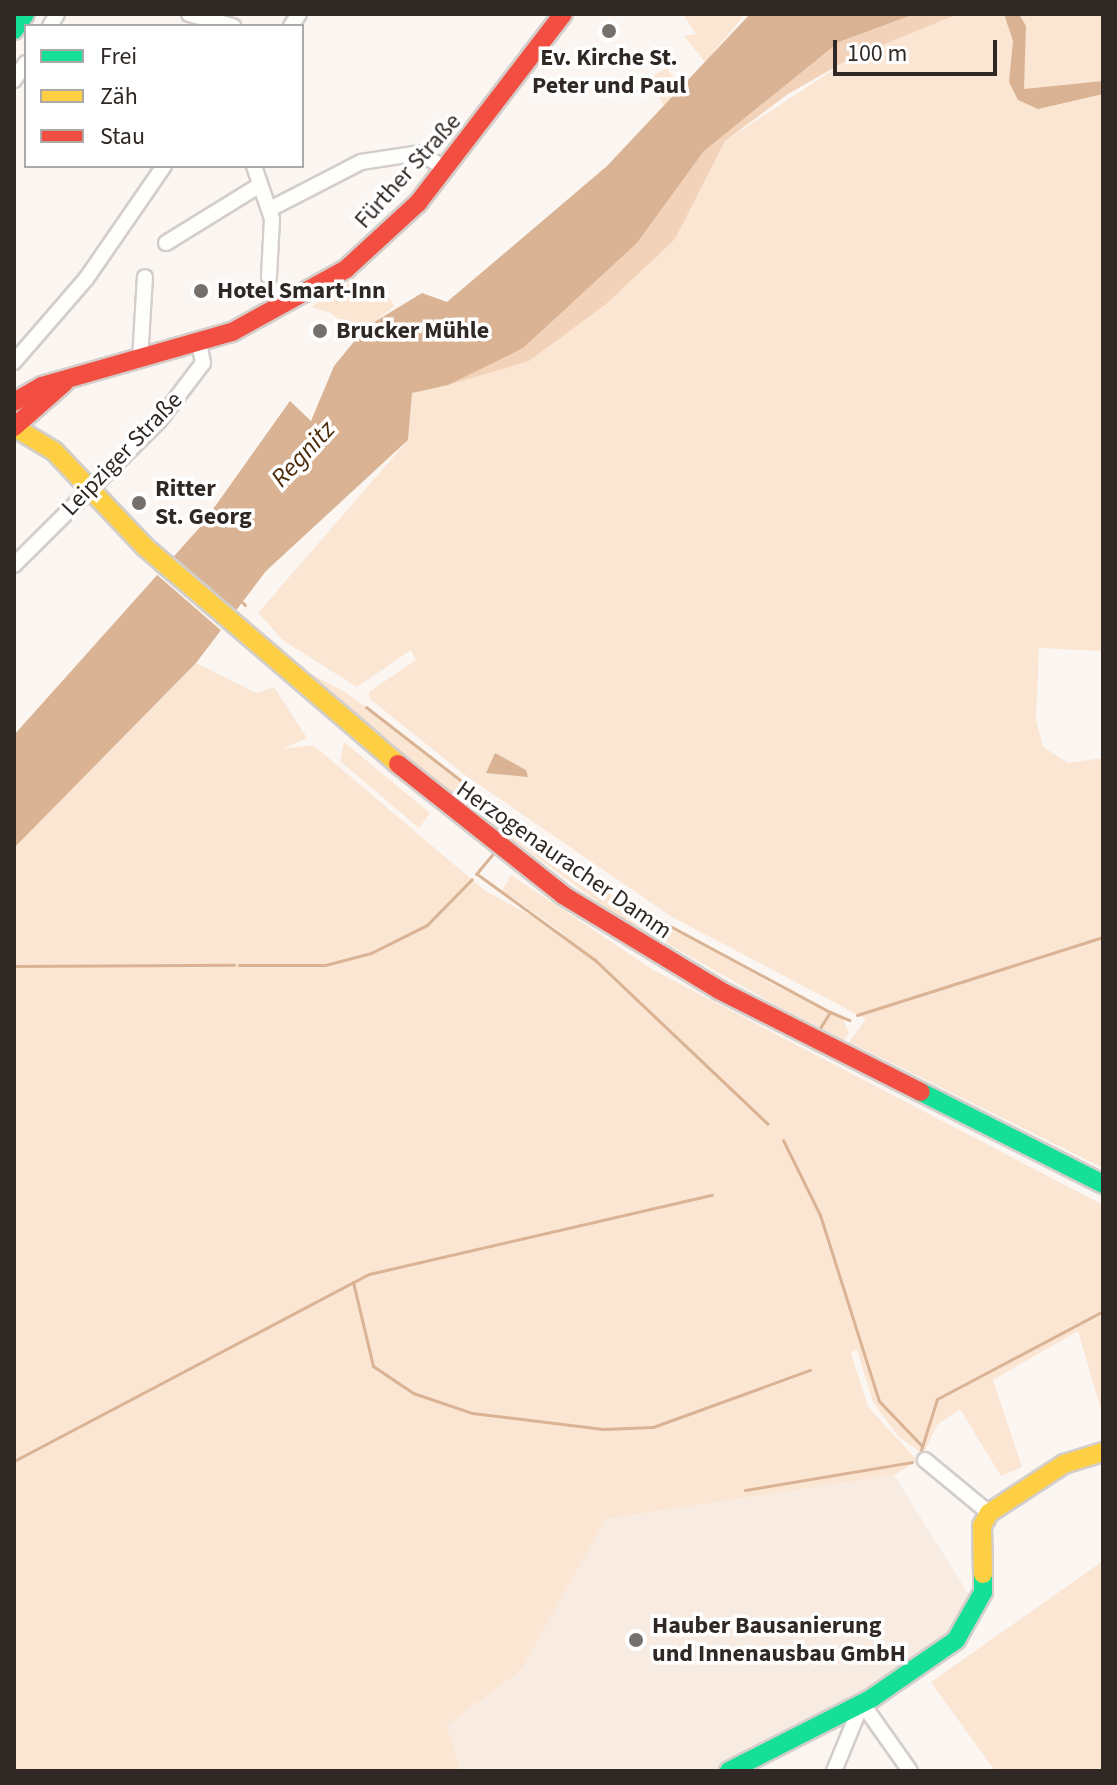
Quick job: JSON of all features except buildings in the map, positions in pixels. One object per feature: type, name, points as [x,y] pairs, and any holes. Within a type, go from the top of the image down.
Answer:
[{"type":"main road","points":[[14,30],[25,14]]},
{"type":"main road","name":"Fürther Straße","points":[[14,402],[70,379],[199,343],[254,322],[346,269],[446,169],[563,14]]},
{"type":"main road","name":"Fürther Straße","points":[[14,427],[70,379]]},
{"type":"main road","points":[[45,399],[43,425],[54,451]]},
{"type":"main road","points":[[14,427],[54,451]]},
{"type":"main road","name":"Herzogenauracher Damm","points":[[14,442],[70,471]]},
{"type":"main road","name":"Herzogenauracher Damm","points":[[54,451],[89,492],[230,624],[435,801],[520,865],[606,924],[763,1014],[1103,1184]]},
{"type":"main road","points":[[729,1771],[756,1764],[862,1703],[942,1652],[974,1617],[989,1513],[1064,1464],[1103,1452]]},
{"type":"street","points":[[189,14],[226,24]]},
{"type":"street","points":[[270,209],[361,162],[420,153],[446,169]]},
{"type":"street","points":[[14,362],[86,279],[163,168]]},
{"type":"street","points":[[255,168],[270,209],[269,277]]},
{"type":"street","points":[[166,243],[260,185]]},
{"type":"street","points":[[140,360],[145,277]]},
{"type":"street","name":"Leipziger Straße","points":[[17,557],[89,492],[199,371],[199,343]]},
{"type":"street","points":[[925,1460],[989,1513]]},
{"type":"street","points":[[834,1771],[862,1703]]},
{"type":"street","points":[[862,1703],[910,1771]]},
{"type":"shaded area","points":[[683,14],[740,14],[742,18],[705,62],[684,36],[696,34]]},
{"type":"shaded area","points":[[915,14],[958,14],[851,58],[788,94],[725,141],[675,239],[606,304],[529,361],[448,385],[523,347],[637,243],[704,151],[839,42]]},
{"type":"shaded area","points":[[958,14],[1103,14],[1103,651],[1039,648],[1036,720],[1043,747],[1068,763],[1103,758],[1103,1168],[849,1042],[866,1019],[672,917],[465,775],[370,699],[369,692],[416,660],[411,650],[357,687],[284,641],[258,613],[408,440],[412,393],[529,361],[675,239],[725,141],[851,58]]},
{"type":"shaded area","points":[[638,60],[649,78],[667,68],[681,88],[665,107]]},
{"type":"shaded area","points":[[355,278],[377,302],[388,296],[394,306],[358,336],[331,313],[311,307]]},
{"type":"shaded area","points":[[196,663],[256,693],[274,687],[307,738],[282,749],[313,745],[484,890],[569,937],[502,891],[511,875],[655,971],[1103,1205],[1103,1417],[1078,1331],[993,1380],[1022,1467],[1001,1476],[960,1409],[937,1425],[923,1454],[898,1436],[873,1402],[857,1349],[851,1353],[868,1407],[918,1461],[894,1475],[606,1519],[521,1670],[447,1725],[461,1771],[14,1771],[14,848]]},
{"type":"shaded area","points":[[300,668],[345,692],[604,886],[773,985],[841,1015],[849,1033],[844,1040],[781,1008],[610,911],[418,770]]},
{"type":"shaded area","points":[[344,742],[430,813],[419,828],[340,761]]},
{"type":"shaded area","points":[[894,1475],[981,1614],[972,1636],[877,1702],[753,1771],[461,1771],[447,1725],[521,1670],[606,1519]]},
{"type":"shaded area","points":[[1103,1561],[1103,1771],[995,1771],[931,1682]]},
{"type":"water","name":"Regnitz","points":[[750,14],[915,14],[839,42],[704,151],[637,243],[523,348],[448,385],[412,393],[408,440],[266,571],[196,663],[14,848],[14,735],[201,526],[290,401],[311,421],[334,366],[366,327],[422,293],[447,302],[607,166]]},
{"type":"water","points":[[1004,14],[1019,14],[1026,26],[1024,89],[1103,81],[1103,94],[1038,109],[1018,100],[1009,82],[1013,41]]},
{"type":"water","points":[[495,753],[526,770],[528,777],[486,773]]},
{"type":"pier","points":[[168,557],[236,617],[224,633],[155,573]]},
{"type":"waterway","points":[[242,602],[245,605]]},
{"type":"waterway","points":[[366,707],[517,824],[504,840]]},
{"type":"waterway","points":[[517,824],[670,926],[830,1012],[820,1028]]},
{"type":"waterway","points":[[476,874],[497,849]]},
{"type":"waterway","points":[[477,874],[595,960],[768,1124]]},
{"type":"waterway","points":[[239,965],[325,965],[371,953],[427,925],[472,879]]},
{"type":"waterway","points":[[857,1015],[1103,937]]},
{"type":"waterway","points":[[14,966],[234,965]]},
{"type":"waterway","points":[[830,1012],[849,1020]]},
{"type":"waterway","points":[[783,1140],[820,1215],[879,1401],[922,1446]]},
{"type":"waterway","points":[[14,1461],[369,1274],[712,1195]]},
{"type":"waterway","points":[[353,1282],[373,1366],[413,1393],[472,1413],[603,1429],[653,1427],[810,1370]]},
{"type":"waterway","points":[[921,1450],[937,1399],[1103,1311]]},
{"type":"waterway","points":[[745,1490],[912,1462]]},
{"type":"traffic: fast","points":[[14,30],[25,14]]},
{"type":"traffic: fast","points":[[921,1092],[1103,1184]]},
{"type":"traffic: fast","points":[[729,1771],[872,1698],[956,1640],[983,1592],[983,1574]]},
{"type":"traffic: slow","points":[[14,427],[54,451],[145,547],[398,764]]},
{"type":"traffic: slow","points":[[983,1574],[982,1526],[989,1513],[1064,1464],[1103,1452]]},
{"type":"traffic: jam","points":[[14,402],[42,386],[232,332],[346,269],[418,203],[563,14]]},
{"type":"traffic: jam","points":[[14,427],[64,383]]},
{"type":"traffic: jam","points":[[398,764],[563,895],[719,990],[921,1092]]},
{"type":"place","name":"Ev. Kirche St. Peter und Paul","points":[[609,31]]},
{"type":"place","name":"Hotel Smart-Inn","points":[[201,291]]},
{"type":"place","name":"Brucker Mühle","points":[[320,331]]},
{"type":"place","name":"Ritter St. Georg","points":[[139,503]]},
{"type":"place","name":"Hauber Bausanierung und Innenausbau GmbH","points":[[636,1640]]}]
